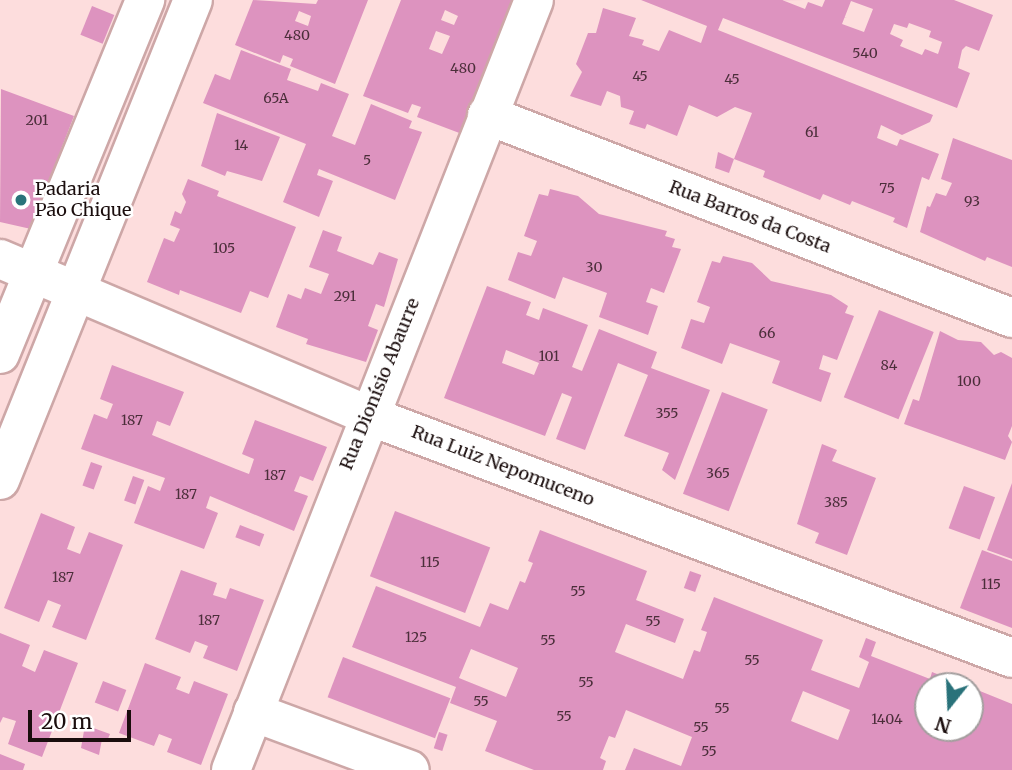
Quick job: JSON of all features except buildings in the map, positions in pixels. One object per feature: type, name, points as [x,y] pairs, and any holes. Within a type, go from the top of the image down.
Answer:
[{"type":"street","points":[[0,354],[17,266],[145,0]]},
{"type":"street","points":[[0,480],[193,0]]},
{"type":"street","name":"Rua Dionísio Abaurre","points":[[231,770],[367,415],[534,0]]},
{"type":"street","name":"Rua Barros da Costa","points":[[487,115],[1012,318]]},
{"type":"street","name":"Rua Luiz Nepomuceno","points":[[17,266],[367,415],[1012,657]]},
{"type":"street","points":[[253,712],[410,770]]},
{"type":"place","name":"Padaria Pão Chique","points":[[21,200]]}]
